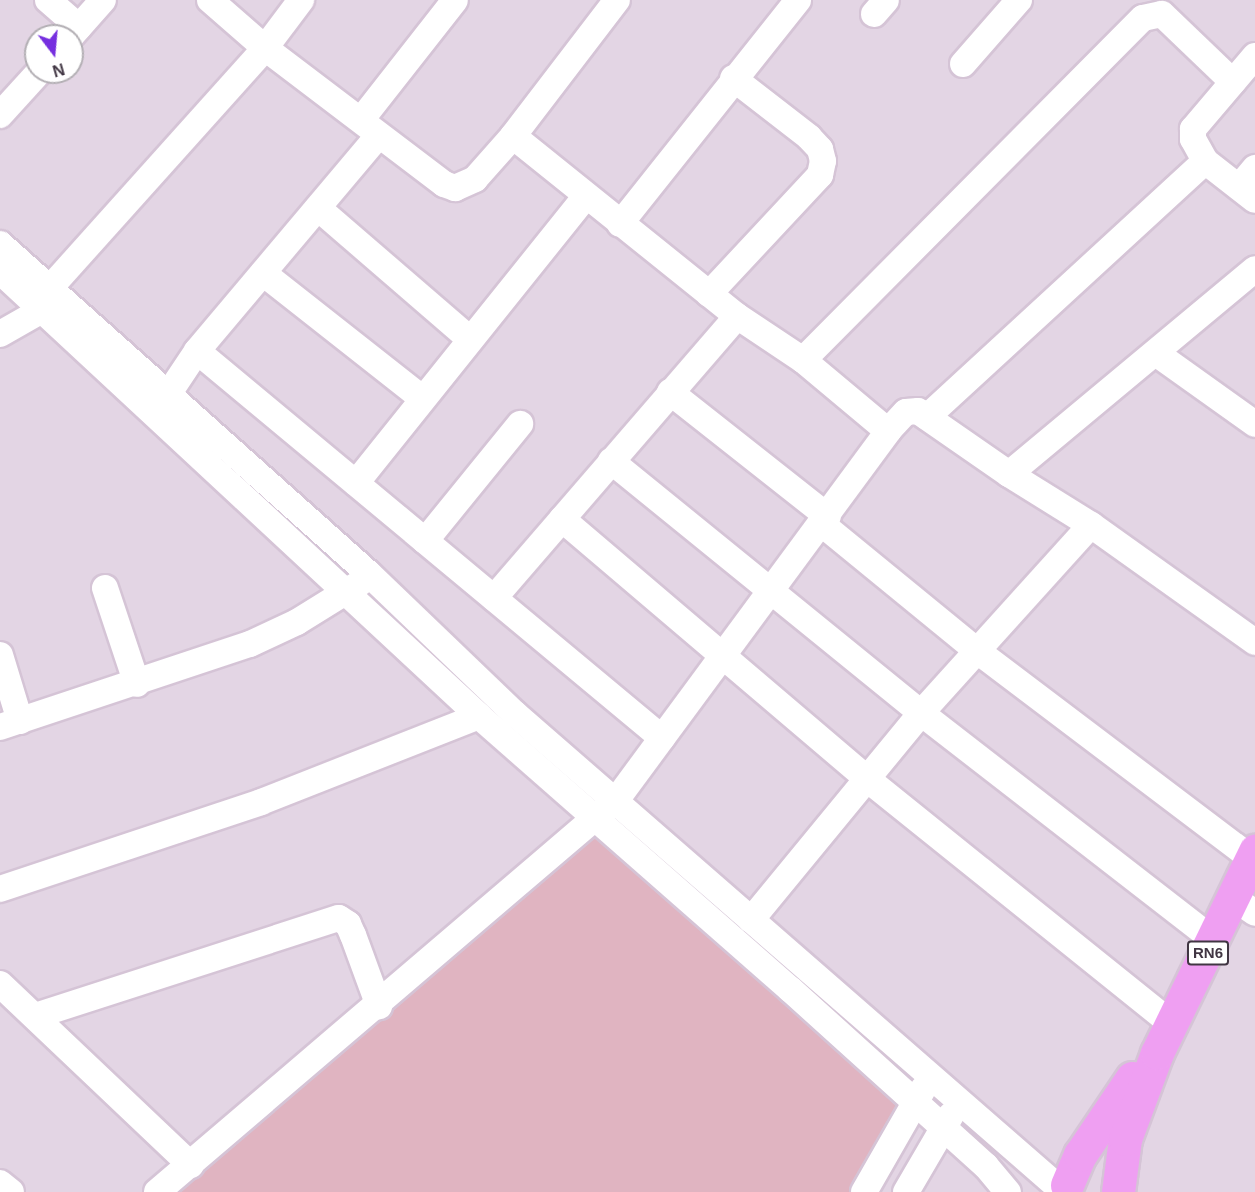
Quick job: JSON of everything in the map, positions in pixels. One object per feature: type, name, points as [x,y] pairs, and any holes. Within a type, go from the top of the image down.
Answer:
[{"type":"main road","name":"RN6","points":[[1118,1192],[1125,1138],[1157,1053],[1215,941],[1243,905],[1253,855]]},
{"type":"main road","name":"RN6","points":[[1060,1188],[1132,1078],[1157,1053]]},
{"type":"main road","points":[[1060,1188],[1085,1185],[1104,1192]]},
{"type":"street","points":[[48,0],[68,24]]},
{"type":"street","points":[[82,24],[103,0]]},
{"type":"street","points":[[210,0],[265,48],[444,184],[455,188],[475,179],[513,136],[617,0]]},
{"type":"street","points":[[0,334],[46,299],[265,48],[301,0]]},
{"type":"street","points":[[169,393],[197,351],[318,208],[455,0]]},
{"type":"street","points":[[620,224],[733,78],[798,0]]},
{"type":"street","points":[[963,64],[1019,0]]},
{"type":"street","points":[[803,360],[1143,18],[1162,14],[1233,82]]},
{"type":"street","points":[[1250,185],[1205,161],[1195,146],[1193,129],[1255,56]]},
{"type":"street","points":[[709,294],[820,175],[823,162],[820,149],[809,138],[733,78]]},
{"type":"street","points":[[0,115],[28,84]]},
{"type":"street","points":[[513,136],[736,316],[803,360],[888,430]]},
{"type":"street","points":[[927,417],[1205,161]]},
{"type":"street","points":[[356,483],[586,196]]},
{"type":"street","points":[[318,208],[470,339]]},
{"type":"street","points":[[0,243],[46,299],[348,593],[479,716],[986,1166],[1008,1192]]},
{"type":"street","points":[[1009,474],[1157,354],[1255,269]]},
{"type":"street","points":[[0,271],[46,299],[169,393],[369,574],[514,713],[617,799],[959,1104],[1041,1169],[1060,1188]]},
{"type":"street","points":[[263,273],[422,398]]},
{"type":"street","points":[[494,598],[736,316]]},
{"type":"street","points":[[197,351],[662,738]]},
{"type":"street","points":[[1157,354],[1255,424]]},
{"type":"street","points":[[670,392],[825,520],[976,650],[1253,855]]},
{"type":"street","points":[[157,1192],[379,1006],[617,799],[825,520],[888,430],[906,412],[918,411],[1009,474],[1091,525],[1255,642]]},
{"type":"street","points":[[425,541],[520,424]]},
{"type":"street","points":[[611,460],[771,593],[921,713],[1215,941]]},
{"type":"street","points":[[562,519],[722,658],[866,778],[1172,1024]]},
{"type":"street","points":[[751,920],[921,713],[1091,525]]},
{"type":"street","points":[[0,656],[10,724],[137,684],[250,644],[348,593],[369,574]]},
{"type":"street","points":[[105,588],[137,684]]},
{"type":"street","points":[[0,890],[261,802],[479,716]]},
{"type":"street","points":[[35,1016],[339,918],[348,924],[353,935],[379,1006]]},
{"type":"street","points":[[0,984],[191,1165]]},
{"type":"street","points":[[864,1192],[930,1078]]},
{"type":"street","points":[[906,1192],[942,1128],[959,1104]]},
{"type":"street","points":[[0,1183],[11,1192]]},
{"type":"shaded area","points":[[0,0],[1255,0],[1255,1192],[0,1192]]},
{"type":"shaded area","points":[[598,834],[898,1105],[849,1192],[180,1192]]}]
